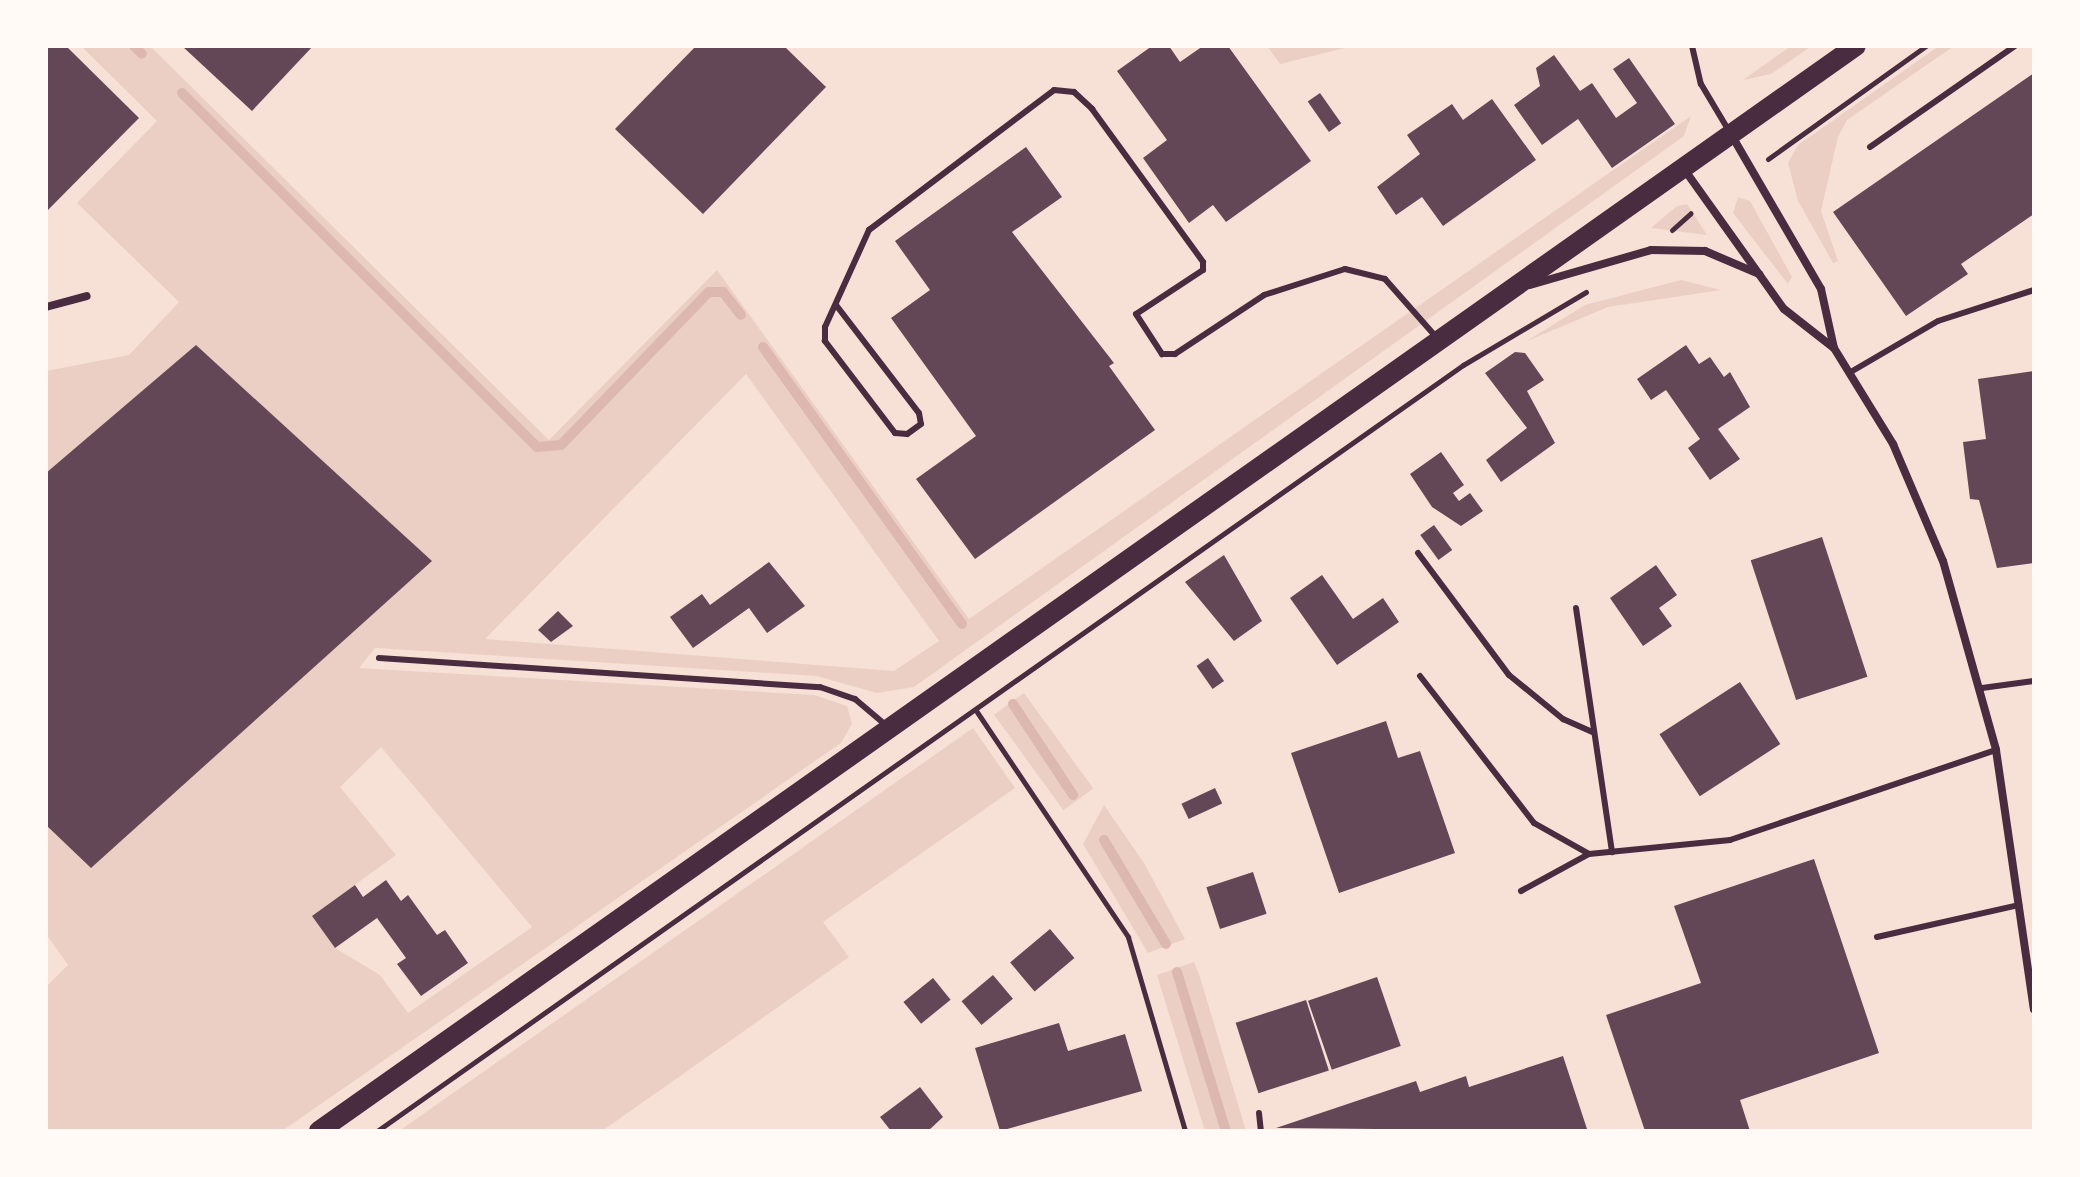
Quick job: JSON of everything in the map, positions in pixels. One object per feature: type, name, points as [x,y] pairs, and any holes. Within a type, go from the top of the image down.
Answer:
[{"type":"main road","points":[[319,1131],[1856,46]]},
{"type":"street","points":[[1731,134],[1821,289],[1834,348],[1919,499],[1982,688],[1996,750],[2034,1009]]},
{"type":"street","points":[[1682,167],[1784,309],[1834,348]]},
{"type":"street","points":[[1504,296],[1618,256],[1669,249],[1705,251],[1759,274]]},
{"type":"street","points":[[46,307],[87,296]]},
{"type":"lane","points":[[1692,46],[1701,84],[1731,134]]},
{"type":"lane","points":[[1870,147],[2015,46]]},
{"type":"lane","points":[[836,305],[919,413],[921,424],[907,434],[895,433],[825,341],[836,305],[869,230],[1054,90],[1074,92],[1092,109],[1203,262],[1203,270],[1136,314],[1162,354],[1175,354],[1264,295],[1345,269],[1385,279],[1439,341]]},
{"type":"lane","points":[[1849,373],[1938,321],[2034,290]]},
{"type":"lane","points":[[1418,553],[1509,675],[1563,719],[1594,733]]},
{"type":"lane","points":[[1576,608],[1612,852]]},
{"type":"lane","points":[[379,658],[820,687],[855,699],[891,730]]},
{"type":"lane","points":[[1420,676],[1534,823],[1589,854]]},
{"type":"lane","points":[[1982,688],[2034,681]]},
{"type":"lane","points":[[1521,891],[1589,854],[1730,840],[1996,750]]},
{"type":"lane","points":[[1877,937],[2019,905]]},
{"type":"lane","points":[[1259,1113],[1261,1131]]},
{"type":"path","points":[[1754,169],[1926,46]]},
{"type":"path","points":[[1669,249],[1673,226],[1707,202]]},
{"type":"path","points":[[377,1131],[977,712],[1463,365],[1543,313],[1603,287]]},
{"type":"path","points":[[977,712],[1128,937],[1185,1131]]},
{"type":"shaded area","points":[[81,46],[150,46],[549,440],[717,270],[969,619],[1691,116],[1684,136],[914,687],[877,693],[816,676],[375,648],[359,668],[814,695],[847,706],[852,724],[841,743],[282,1131],[46,1131],[46,987],[68,965],[46,934],[46,371],[129,355],[179,302],[77,203],[157,121]],"holes":[[[746,374],[939,641],[894,671],[485,639]],[[381,747],[532,927],[408,1013],[380,975],[335,948],[312,916],[396,855],[340,787]]]},
{"type":"shaded area","points":[[1267,46],[1353,46],[1280,64]]},
{"type":"shaded area","points":[[1791,46],[1812,46],[1771,74],[1743,80]]},
{"type":"shaded area","points":[[1939,46],[1954,46],[1847,120],[1838,137],[1821,211],[1838,261],[1833,263],[1798,201],[1788,163],[1798,145]]},
{"type":"shaded area","points":[[1738,197],[1750,201],[1792,277],[1788,284],[1733,213]]},
{"type":"shaded area","points":[[1687,204],[1707,235],[1651,228],[1677,206]]},
{"type":"shaded area","points":[[1681,280],[1721,290],[1608,307],[1525,342],[1585,305]]},
{"type":"shaded area","points":[[1024,693],[1093,788],[1063,810],[994,715]]},
{"type":"shaded area","points":[[973,728],[1015,788],[823,922],[849,957],[602,1131],[399,1131]]},
{"type":"shaded area","points":[[1104,805],[1144,863],[1185,939],[1148,953],[1083,844]]},
{"type":"shaded area","points":[[1194,962],[1246,1131],[1205,1131],[1157,975]]},
{"type":"building","points":[[46,46],[66,46],[139,118],[46,212]]},
{"type":"building","points":[[182,46],[313,46],[252,111]]},
{"type":"building","points":[[696,46],[784,46],[826,87],[703,214],[615,129]]},
{"type":"building","points":[[1152,46],[1169,46],[1180,62],[1203,46],[1228,46],[1311,161],[1226,222],[1213,205],[1189,223],[1143,158],[1167,140],[1117,71]]},
{"type":"building","points":[[1554,55],[1580,91],[1592,83],[1616,118],[1637,103],[1613,69],[1629,58],[1675,124],[1612,168],[1578,119],[1542,145],[1514,105],[1540,86],[1536,68]]},
{"type":"building","points":[[2034,73],[2034,214],[1961,264],[1968,274],[1906,316],[1833,212]]},
{"type":"building","points":[[1320,93],[1341,123],[1329,132],[1308,102]]},
{"type":"building","points":[[1492,99],[1536,160],[1443,226],[1422,197],[1396,215],[1377,187],[1420,154],[1407,135],[1452,104],[1463,120]]},
{"type":"building","points":[[1026,147],[1062,197],[1012,232],[1114,363],[1109,366],[1155,430],[975,559],[916,479],[976,436],[891,318],[930,290],[895,241]]},
{"type":"building","points":[[196,345],[432,561],[91,868],[46,825],[46,473]]},
{"type":"building","points":[[1686,345],[1699,364],[1710,357],[1724,377],[1730,372],[1750,407],[1718,429],[1740,459],[1710,480],[1688,448],[1700,439],[1666,390],[1651,400],[1637,379]]},
{"type":"building","points":[[1515,352],[1525,353],[1544,380],[1527,391],[1555,443],[1501,482],[1486,460],[1527,428],[1485,373]]},
{"type":"building","points":[[2034,371],[2034,563],[1997,568],[1979,500],[1970,499],[1963,442],[1986,439],[1978,379]]},
{"type":"building","points":[[1441,452],[1464,485],[1453,493],[1459,501],[1470,493],[1483,511],[1461,526],[1432,507],[1410,474]]},
{"type":"building","points":[[1434,525],[1452,550],[1438,560],[1420,535]]},
{"type":"building","points":[[1822,537],[1867,677],[1796,700],[1751,560]]},
{"type":"building","points":[[1224,555],[1262,621],[1234,641],[1185,582]]},
{"type":"building","points":[[769,562],[805,606],[767,633],[749,608],[693,648],[670,617],[702,594],[710,605]]},
{"type":"building","points":[[1656,565],[1677,595],[1659,608],[1672,626],[1643,646],[1610,598]]},
{"type":"building","points":[[1322,575],[1353,619],[1383,598],[1399,622],[1337,665],[1290,598]]},
{"type":"building","points":[[558,611],[573,626],[551,642],[538,630]]},
{"type":"building","points":[[1208,658],[1224,681],[1213,689],[1197,666]]},
{"type":"building","points":[[1740,682],[1780,744],[1700,796],[1659,734]]},
{"type":"building","points":[[1386,721],[1398,758],[1420,751],[1455,853],[1339,893],[1291,753]]},
{"type":"building","points":[[1215,788],[1222,803],[1189,819],[1181,804]]},
{"type":"building","points":[[1814,859],[1879,1053],[1740,1100],[1750,1131],[1645,1131],[1606,1015],[1701,983],[1674,906]]},
{"type":"building","points":[[1253,872],[1267,914],[1220,929],[1206,887]]},
{"type":"building","points":[[386,880],[401,901],[408,895],[437,935],[445,930],[468,963],[421,996],[397,964],[406,958],[377,918],[335,948],[312,916],[355,885],[363,897]]},
{"type":"building","points":[[1050,929],[1074,958],[1035,992],[1010,962]]},
{"type":"building","points":[[993,975],[1013,999],[982,1025],[962,1001]]},
{"type":"building","points":[[1377,977],[1401,1046],[1332,1070],[1308,1001]]},
{"type":"building","points":[[933,978],[951,1000],[921,1024],[903,1002]]},
{"type":"building","points":[[1306,1000],[1329,1070],[1258,1093],[1236,1023]]},
{"type":"building","points":[[1059,1023],[1068,1051],[1125,1034],[1142,1091],[1000,1131],[975,1048]]},
{"type":"building","points":[[1563,1056],[1587,1129],[1580,1131],[1276,1128],[1416,1081],[1420,1092],[1466,1076],[1469,1087]]},
{"type":"building","points":[[920,1087],[943,1117],[928,1131],[891,1131],[880,1117]]},
{"type":"waterway","points":[[134,46],[142,54]]},
{"type":"waterway","points":[[182,93],[537,447],[561,445],[709,292],[723,292],[741,315]]},
{"type":"waterway","points":[[763,347],[962,624]]},
{"type":"waterway","points":[[1013,704],[1073,795]]},
{"type":"waterway","points":[[1104,840],[1166,944]]},
{"type":"waterway","points":[[1177,972],[1226,1131]]}]
